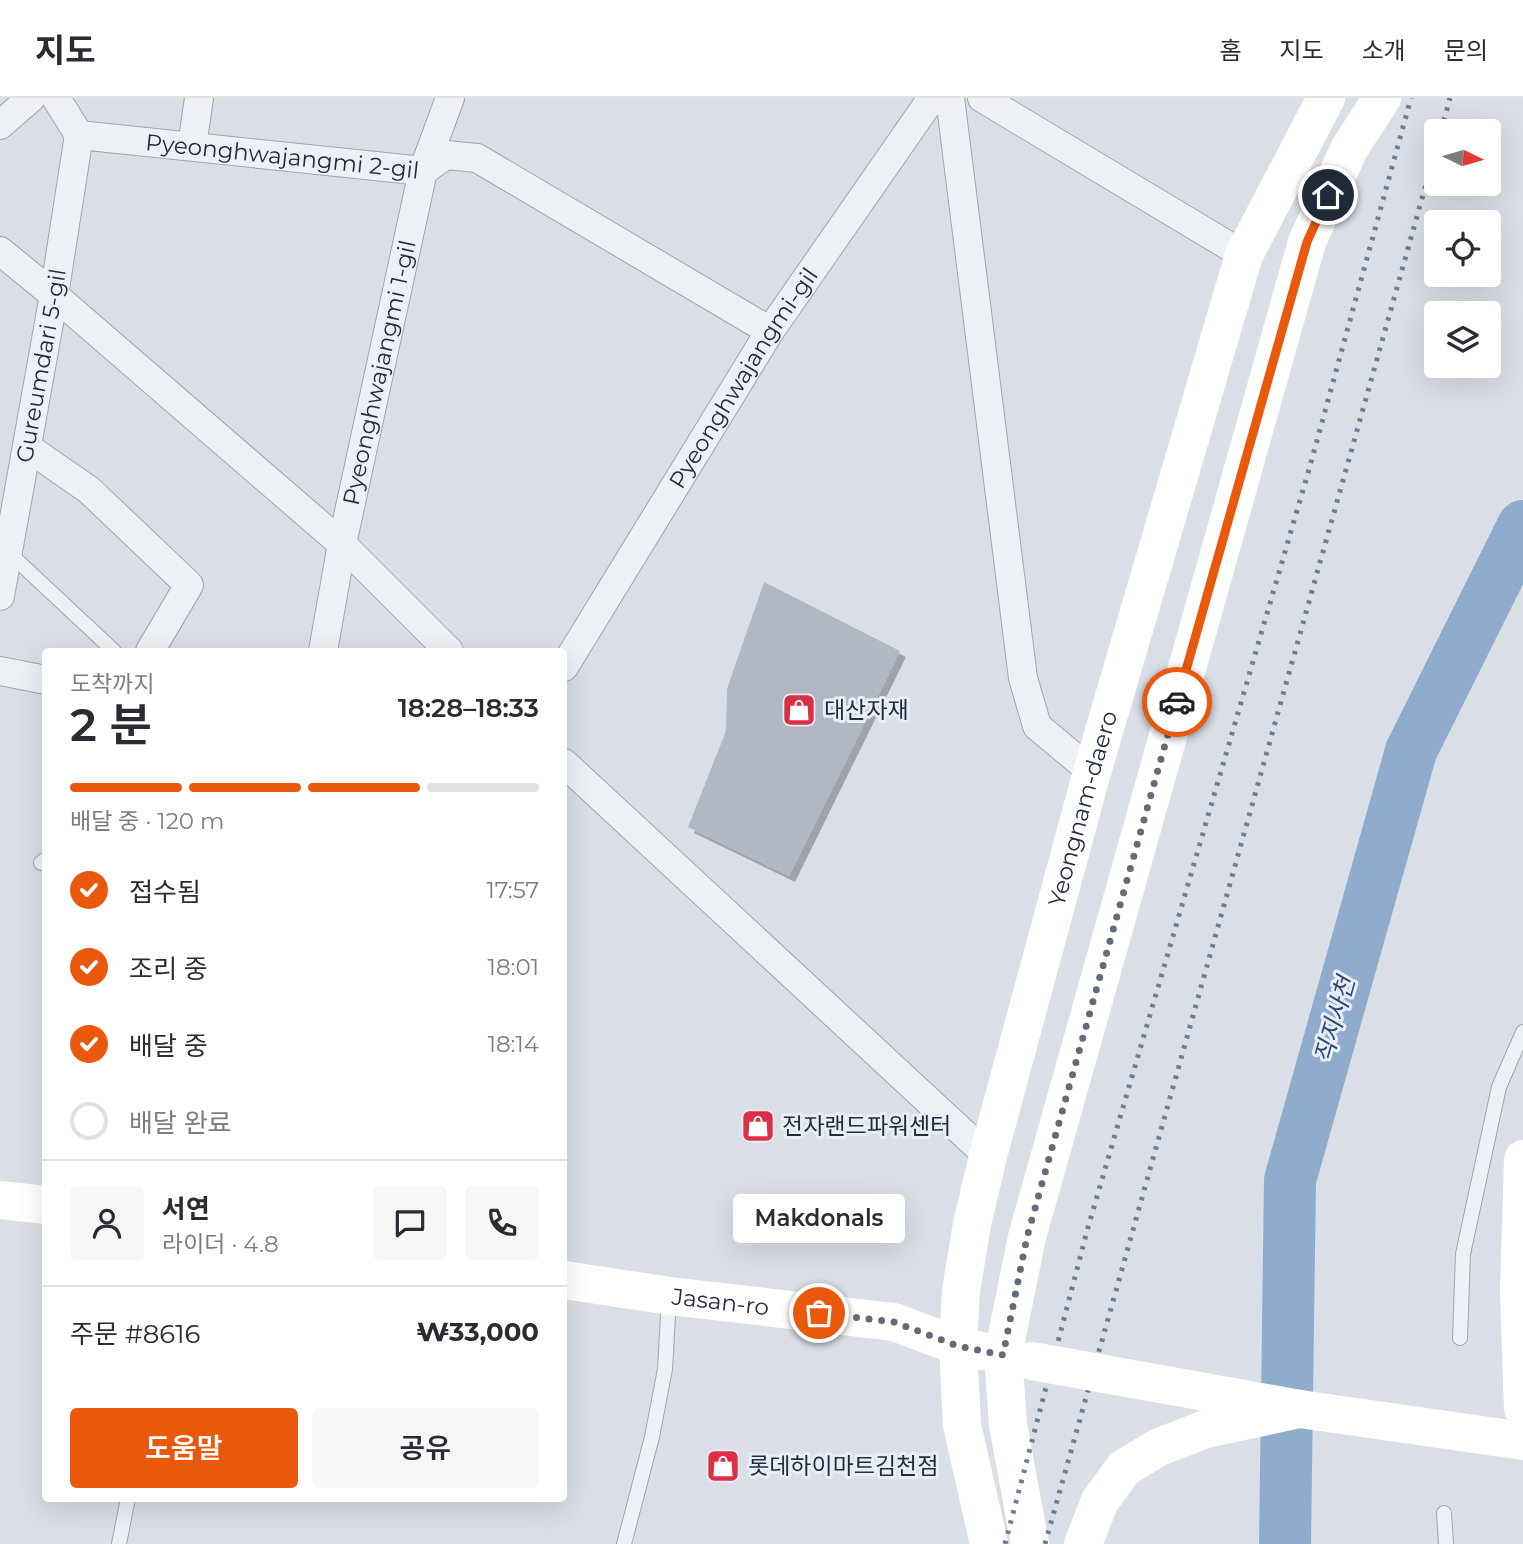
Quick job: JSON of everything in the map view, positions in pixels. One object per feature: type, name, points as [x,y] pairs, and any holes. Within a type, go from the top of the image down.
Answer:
[{"type":"main road","name":"Yeongnam-daero","points":[[989,1544],[962,1425],[958,1346],[963,1277],[972,1224],[1092,772],[1244,255],[1326,98]]},
{"type":"main road","points":[[1030,1544],[1008,1425],[1018,1358],[1027,1237],[1307,242],[1349,149],[1382,98]]},
{"type":"main road","points":[[1523,1159],[1519,1291],[1523,1409]]},
{"type":"main road","points":[[0,1200],[42,1205]]},
{"type":"main road","name":"Jasan-ro","points":[[567,1280],[670,1296],[894,1322],[958,1346],[1018,1358],[1300,1409],[1523,1441]]},
{"type":"main road","points":[[1083,1544],[1100,1501],[1124,1468],[1159,1447],[1206,1429],[1300,1409]]},
{"type":"street","points":[[0,125],[31,98]]},
{"type":"street","points":[[56,98],[79,135]]},
{"type":"street","points":[[192,146],[199,98]]},
{"type":"street","name":"Pyeonghwajangmi 1-gil","points":[[324,648],[342,544],[423,171],[450,98]]},
{"type":"street","name":"Pyeonghwajangmi-gil","points":[[567,662],[770,331],[932,98]]},
{"type":"street","points":[[950,98],[1023,678],[1037,726],[1092,772]]},
{"type":"street","points":[[982,98],[1244,255]]},
{"type":"street","name":"Pyeonghwajangmi 2-gil","points":[[79,135],[423,171],[446,155],[477,158],[770,331]]},
{"type":"street","name":"Gureumdari 5-gil","points":[[0,596],[54,295],[79,135]]},
{"type":"street","points":[[0,251],[342,544],[446,648]]},
{"type":"street","points":[[27,447],[89,490],[189,585],[152,648]]},
{"type":"street","points":[[0,671],[42,679]]},
{"type":"street","points":[[567,766],[988,1156]]},
{"type":"lane","points":[[8,552],[111,648]]},
{"type":"lane","points":[[1460,1338],[1463,1254],[1499,1087],[1523,1032]]},
{"type":"lane","points":[[624,1544],[652,1437],[665,1369],[670,1296]]},
{"type":"lane","points":[[119,1544],[127,1502]]},
{"type":"lane","points":[[1444,1513],[1446,1544]]},
{"type":"building","name":"대산자재","points":[[764,582],[900,651],[789,876],[688,827],[726,731],[727,689]]},
{"type":"waterway","name":"직지사천","points":[[1285,1544],[1290,1180],[1411,751],[1523,526]]},
{"type":"railway","points":[[1005,1544],[1087,1231],[1310,466],[1411,98]]},
{"type":"railway","points":[[1444,119],[1450,98]]},
{"type":"railway","points":[[1045,1544],[1424,191]]},
{"type":"way so far","points":[[819,1313],[894,1322],[958,1346],[1003,1355],[1027,1237],[1177,702]]},
{"type":"place","name":"대산자재","points":[[799,710]]},
{"type":"place","name":"전자랜드파워센터","points":[[758,1126]]},
{"type":"place","name":"Makdonals","points":[[819,1313]]},
{"type":"place","name":"롯데하이마트김천점","points":[[723,1466]]},
{"type":"route","points":[[1177,702],[1307,242],[1328,195]]}]
